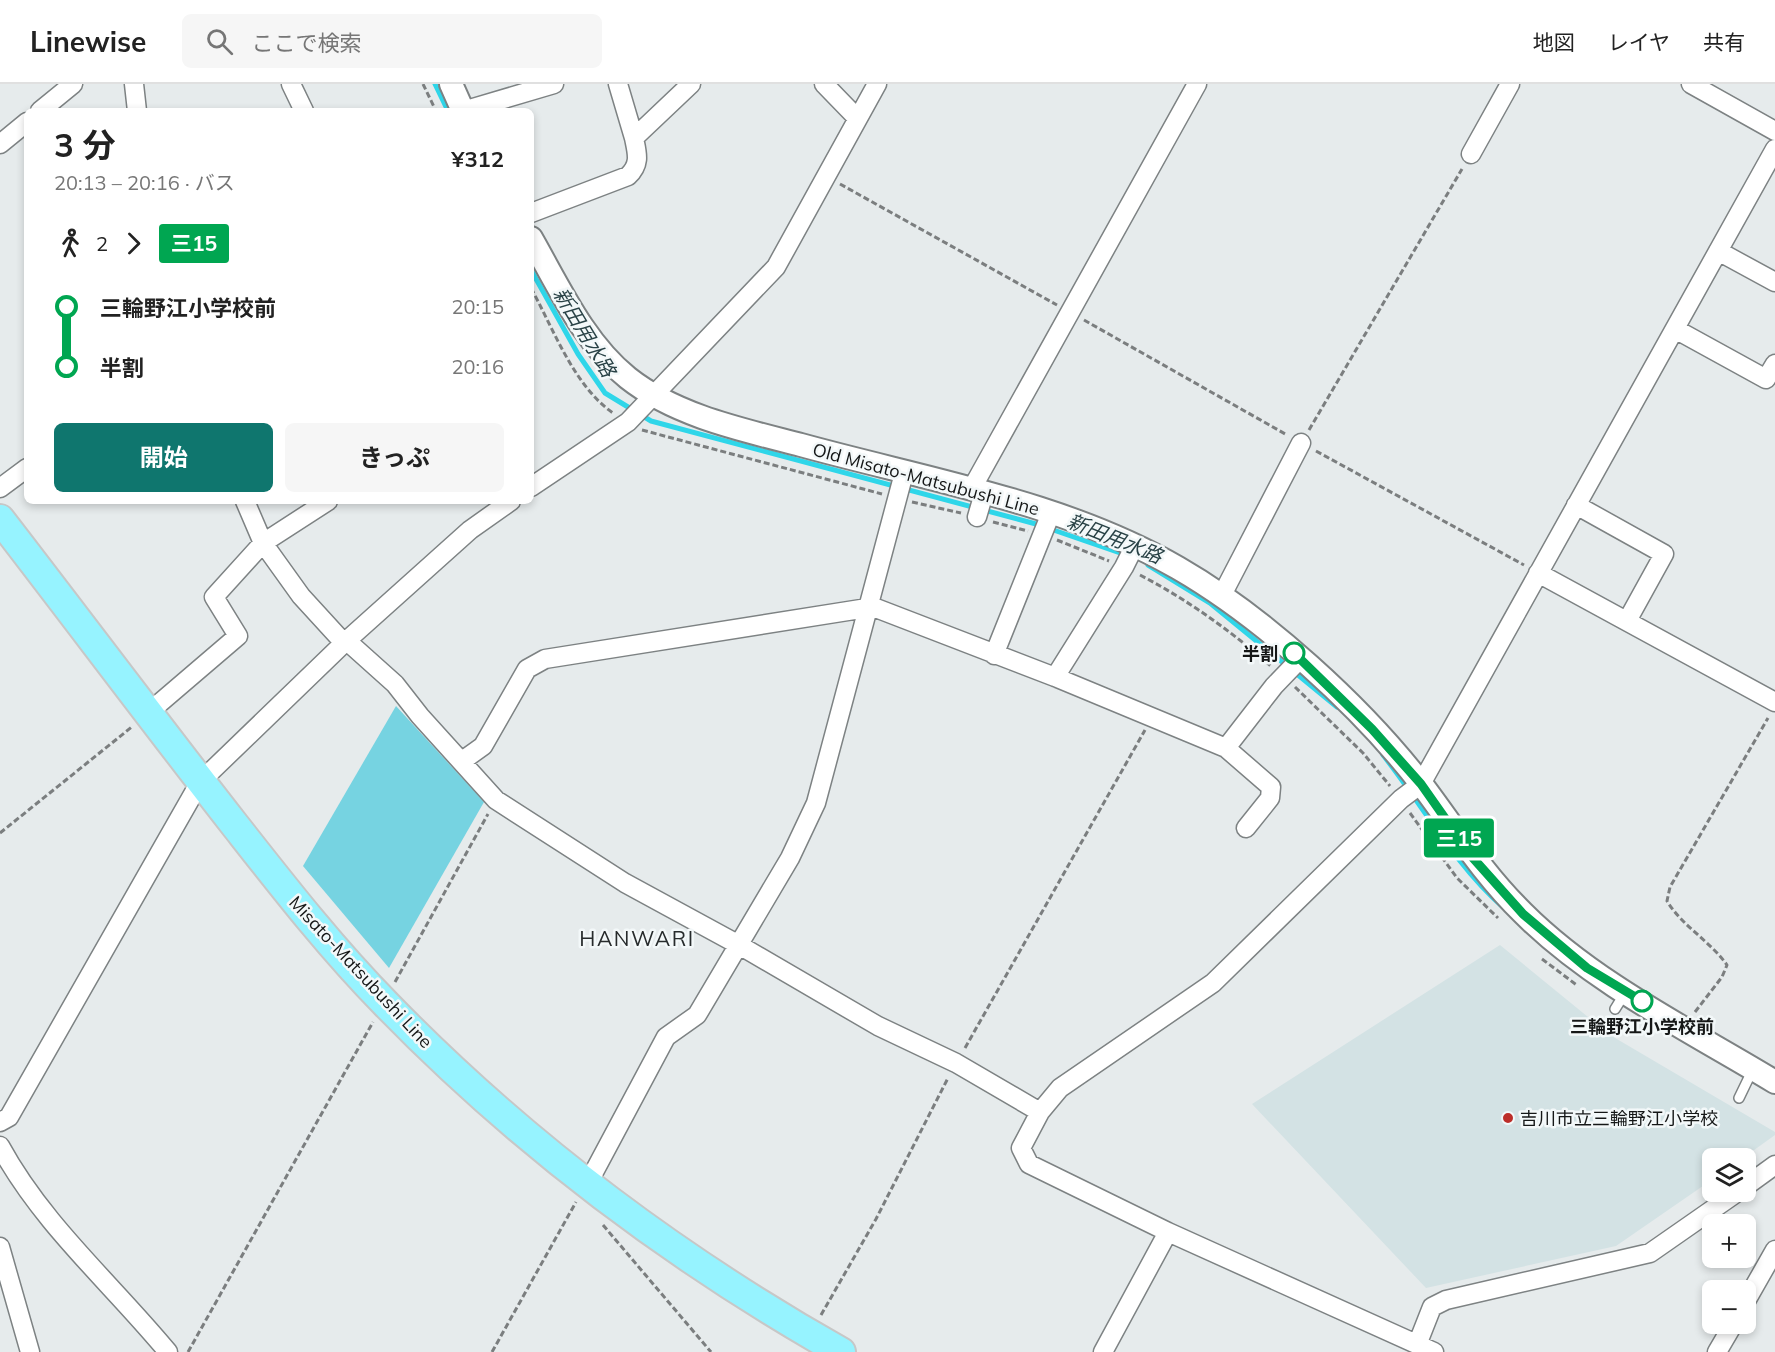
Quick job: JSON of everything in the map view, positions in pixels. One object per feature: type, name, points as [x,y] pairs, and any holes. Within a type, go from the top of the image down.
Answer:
[{"type":"main road","name":"Misato-Matsubushi Line","points":[[0,519],[200,782],[289,894],[384,1002],[496,1109],[587,1185],[724,1282],[841,1352]]},
{"type":"street","points":[[44,108],[73,84]]},
{"type":"street","points":[[134,84],[137,108]]},
{"type":"street","points":[[291,84],[303,108]]},
{"type":"street","points":[[451,84],[462,108]]},
{"type":"street","points":[[473,108],[554,84]]},
{"type":"street","points":[[534,212],[628,176],[634,171],[638,158],[618,84]]},
{"type":"street","points":[[634,138],[691,84]]},
{"type":"street","points":[[824,84],[857,118]]},
{"type":"street","points":[[534,485],[628,422],[776,267],[877,84]]},
{"type":"street","points":[[978,501],[1069,311],[1197,84]]},
{"type":"street","points":[[1471,154],[1510,84]]},
{"type":"street","points":[[1690,84],[1775,131]]},
{"type":"street","points":[[0,144],[24,124]]},
{"type":"street","points":[[1434,1352],[1168,1232],[1029,1164],[1021,1148],[1040,1112],[1060,1088],[1213,982],[1412,791],[1676,329],[1775,149]]},
{"type":"street","name":"Old Misato-Matsubushi Line","points":[[534,243],[591,340],[650,401],[756,433],[900,484],[978,501],[1047,523],[1097,528],[1130,555],[1222,596],[1292,666],[1372,729],[1412,791],[1523,914],[1587,968],[1620,1000],[1683,1027],[1775,1082]]},
{"type":"street","points":[[1718,251],[1775,282]]},
{"type":"street","points":[[1676,329],[1766,379],[1775,364]]},
{"type":"street","points":[[1222,596],[1301,443]]},
{"type":"street","points":[[0,488],[24,470]]},
{"type":"street","points":[[587,1185],[666,1038],[697,1015],[790,858],[816,803],[900,484]]},
{"type":"street","points":[[246,504],[263,543],[301,596],[346,642],[394,684],[420,717],[462,760],[496,800],[625,884],[739,945],[878,1026],[956,1063],[1040,1112]]},
{"type":"street","points":[[148,713],[238,636],[214,597],[263,543],[323,504]]},
{"type":"street","points":[[0,1122],[9,1117],[200,782],[346,642],[502,504]]},
{"type":"street","points":[[1576,505],[1664,554],[1627,621]]},
{"type":"street","points":[[994,655],[1047,523]]},
{"type":"street","points":[[1055,677],[1130,555]]},
{"type":"street","points":[[1538,573],[1627,621],[1772,709]]},
{"type":"street","points":[[462,760],[483,746],[527,669],[545,658],[868,607],[1055,677],[1154,716],[1210,743],[1226,748],[1271,787],[1270,798],[1246,828]]},
{"type":"street","points":[[1226,748],[1292,666]]},
{"type":"street","points":[[0,1146],[20,1183],[72,1248],[131,1308],[168,1352]]},
{"type":"street","points":[[1756,1179],[1775,1165]]},
{"type":"street","points":[[1417,1345],[1432,1307],[1446,1300],[1650,1253],[1723,1202]]},
{"type":"street","points":[[1103,1352],[1168,1232]]},
{"type":"street","points":[[0,1247],[30,1352]]},
{"type":"street","points":[[1756,1283],[1775,1250]]},
{"type":"street","points":[[1717,1352],[1728,1334]]},
{"type":"lane","points":[[1739,1098],[1753,1069]]},
{"type":"path","points":[[423,84],[435,108]]},
{"type":"path","points":[[1301,443],[1471,154]]},
{"type":"path","points":[[828,176],[1069,311]]},
{"type":"path","points":[[1683,1027],[1722,977],[1727,965],[1717,951],[1666,902],[1670,887],[1772,709]]},
{"type":"path","points":[[0,833],[148,713]]},
{"type":"path","points":[[809,1334],[876,1218],[913,1142],[956,1063],[1125,762],[1154,716]]},
{"type":"path","points":[[188,1352],[496,800]]},
{"type":"path","points":[[492,1352],[578,1196],[587,1185]]},
{"type":"path","points":[[602,1224],[711,1352]]},
{"type":"shaded area","points":[[396,706],[484,802],[389,968],[303,866]]},
{"type":"shaded area","name":"吉川市立三輪野江小学校","points":[[1500,945],[1610,1035],[1775,1132],[1775,1135],[1756,1149],[1702,1148],[1702,1187],[1616,1246],[1426,1288],[1252,1104]]},
{"type":"waterway","name":"新田用水路","points":[[435,84],[447,108]]},
{"type":"waterway","name":"新田用水路","points":[[534,275],[578,354],[605,393],[651,421],[1036,524],[1126,555]]},
{"type":"waterway","name":"新田用水路","points":[[1148,565],[1210,603],[1337,707]]},
{"type":"waterway","name":"新田用水路","points":[[1383,755],[1454,853],[1503,907]]},
{"type":"bus line","name":"三15","points":[[1294,653],[1372,729],[1421,784],[1473,858],[1523,914],[1587,968],[1642,1001]]},
{"type":"place","name":"半割","points":[[1294,653]]},
{"type":"place","name":"三輪野江小学校前","points":[[1642,1001]]},
{"type":"place","name":"吉川市立三輪野江小学校","points":[[1508,1118]]},
{"type":"district","name":"HANWARI","points":[[637,938]]}]
